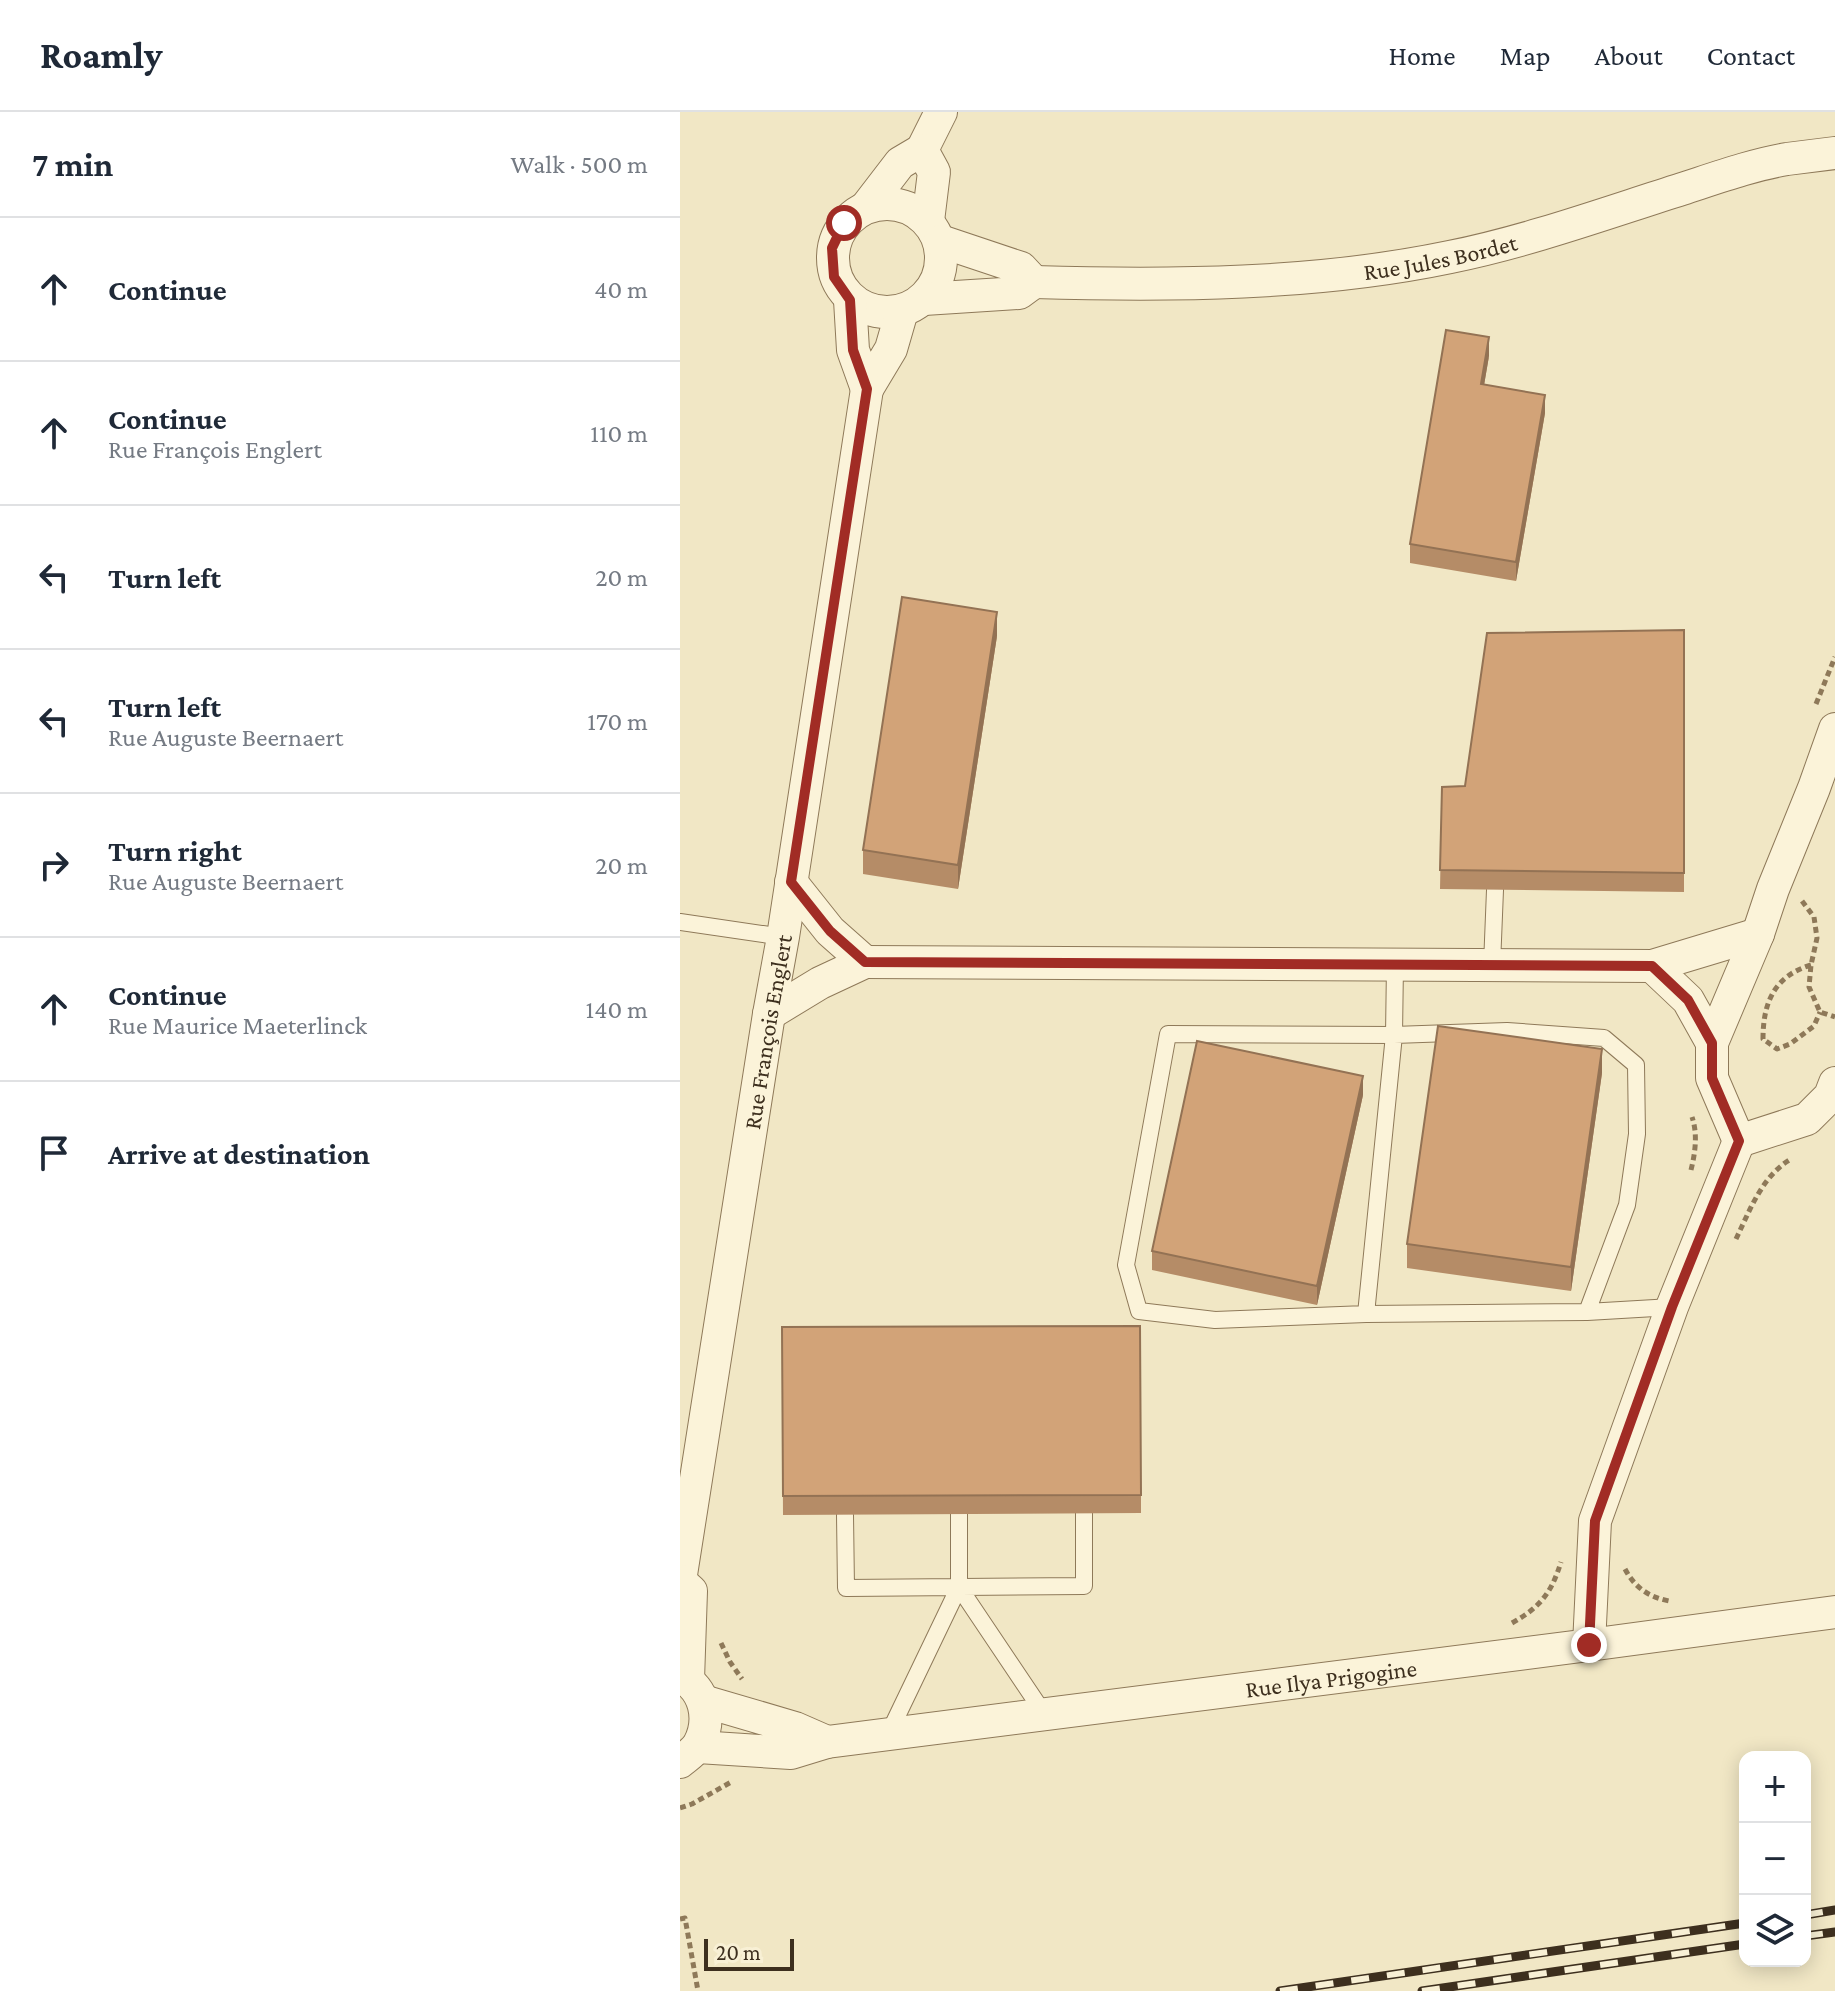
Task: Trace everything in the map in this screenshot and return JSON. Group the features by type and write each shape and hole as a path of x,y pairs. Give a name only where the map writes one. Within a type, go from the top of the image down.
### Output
{"street":[{"path":"867,206 900,204 934,231 1021,268 1034,282 1019,293 875,312 850,300 834,277 832,248 844,223 867,206 900,163 922,150 941,112"},
{"path":"867,389 913,305 940,273 934,231 934,172 922,150"},
{"name":"Rue Jules Bordet","path":"1034,282 1241,281 1350,273 1513,242 1741,171 1786,159 1835,153"},
{"path":"850,300 853,350 867,389"},
{"name":"Rue François Englert","path":"680,1581 867,389"},
{"path":"1589,1645 1595,1521 1672,1307 1739,1141 1712,1078 1712,1043 1758,934 1835,729"},
{"path":"791,882 830,931 865,962"},
{"path":"769,1014 820,983 865,962 1652,966 1758,934"},
{"path":"1652,966 1688,1000 1712,1043"},
{"path":"1739,1141 1807,1119 1830,1096 1835,1083"},
{"path":"680,1581 691,1591 690,1686 706,1725 689,1754"},
{"name":"Rue Ilya Prigogine","path":"689,1754 791,1753 827,1742 1835,1612"},
{"path":"690,1686 827,1742"}],"lane":[{"path":"1492,965 1495,890"},
{"path":"680,922 783,937"},
{"path":"1366,1314 1394,1035 1395,965"},
{"path":"1587,1312 1627,1205 1637,1134 1636,1065 1604,1038 1507,1031 1394,1035 1168,1034 1126,1265 1139,1311 1215,1320 1366,1314 1587,1312 1672,1307"},
{"path":"845,1515 846,1588 1084,1586 1084,1513"},
{"path":"888,1735 959,1587 959,1514"},
{"path":"959,1587 1045,1715"}],"path":[{"path":"1811,965 1795,970 1771,995 1763,1017 1763,1039 1777,1049 1790,1044 1814,1026 1820,1012"},
{"path":"1506,1626 1532,1612 1554,1585 1562,1558"},
{"path":"719,1638 730,1662 746,1685"},
{"path":"680,1808 743,1779"},
{"path":"680,1919 685,1918 698,1991"}],"building":[{"path":"1446,330 1489,337 1481,384 1545,395 1516,562 1410,544"},
{"path":"902,597 997,612 958,865 863,850"},
{"path":"1684,630 1684,873 1440,870 1442,787 1465,786 1487,633"},
{"path":"1438,1026 1602,1049 1571,1267 1407,1244"},
{"path":"1197,1041 1363,1076 1317,1286 1152,1251"},
{"path":"1140,1326 1141,1495 783,1496 782,1327"}],"railway":[{"path":"1811,1914 1835,1910"},
{"path":"1280,1991 1739,1924"},
{"path":"1811,1935 1835,1932"},
{"path":"1422,1991 1739,1945"}],"route":[{"path":"844,223 832,248 834,277 850,300 853,350 867,389 791,882 830,931 865,962 1652,966 1688,1000 1712,1043 1712,1078 1739,1141 1672,1307 1595,1521 1589,1645"}]}
